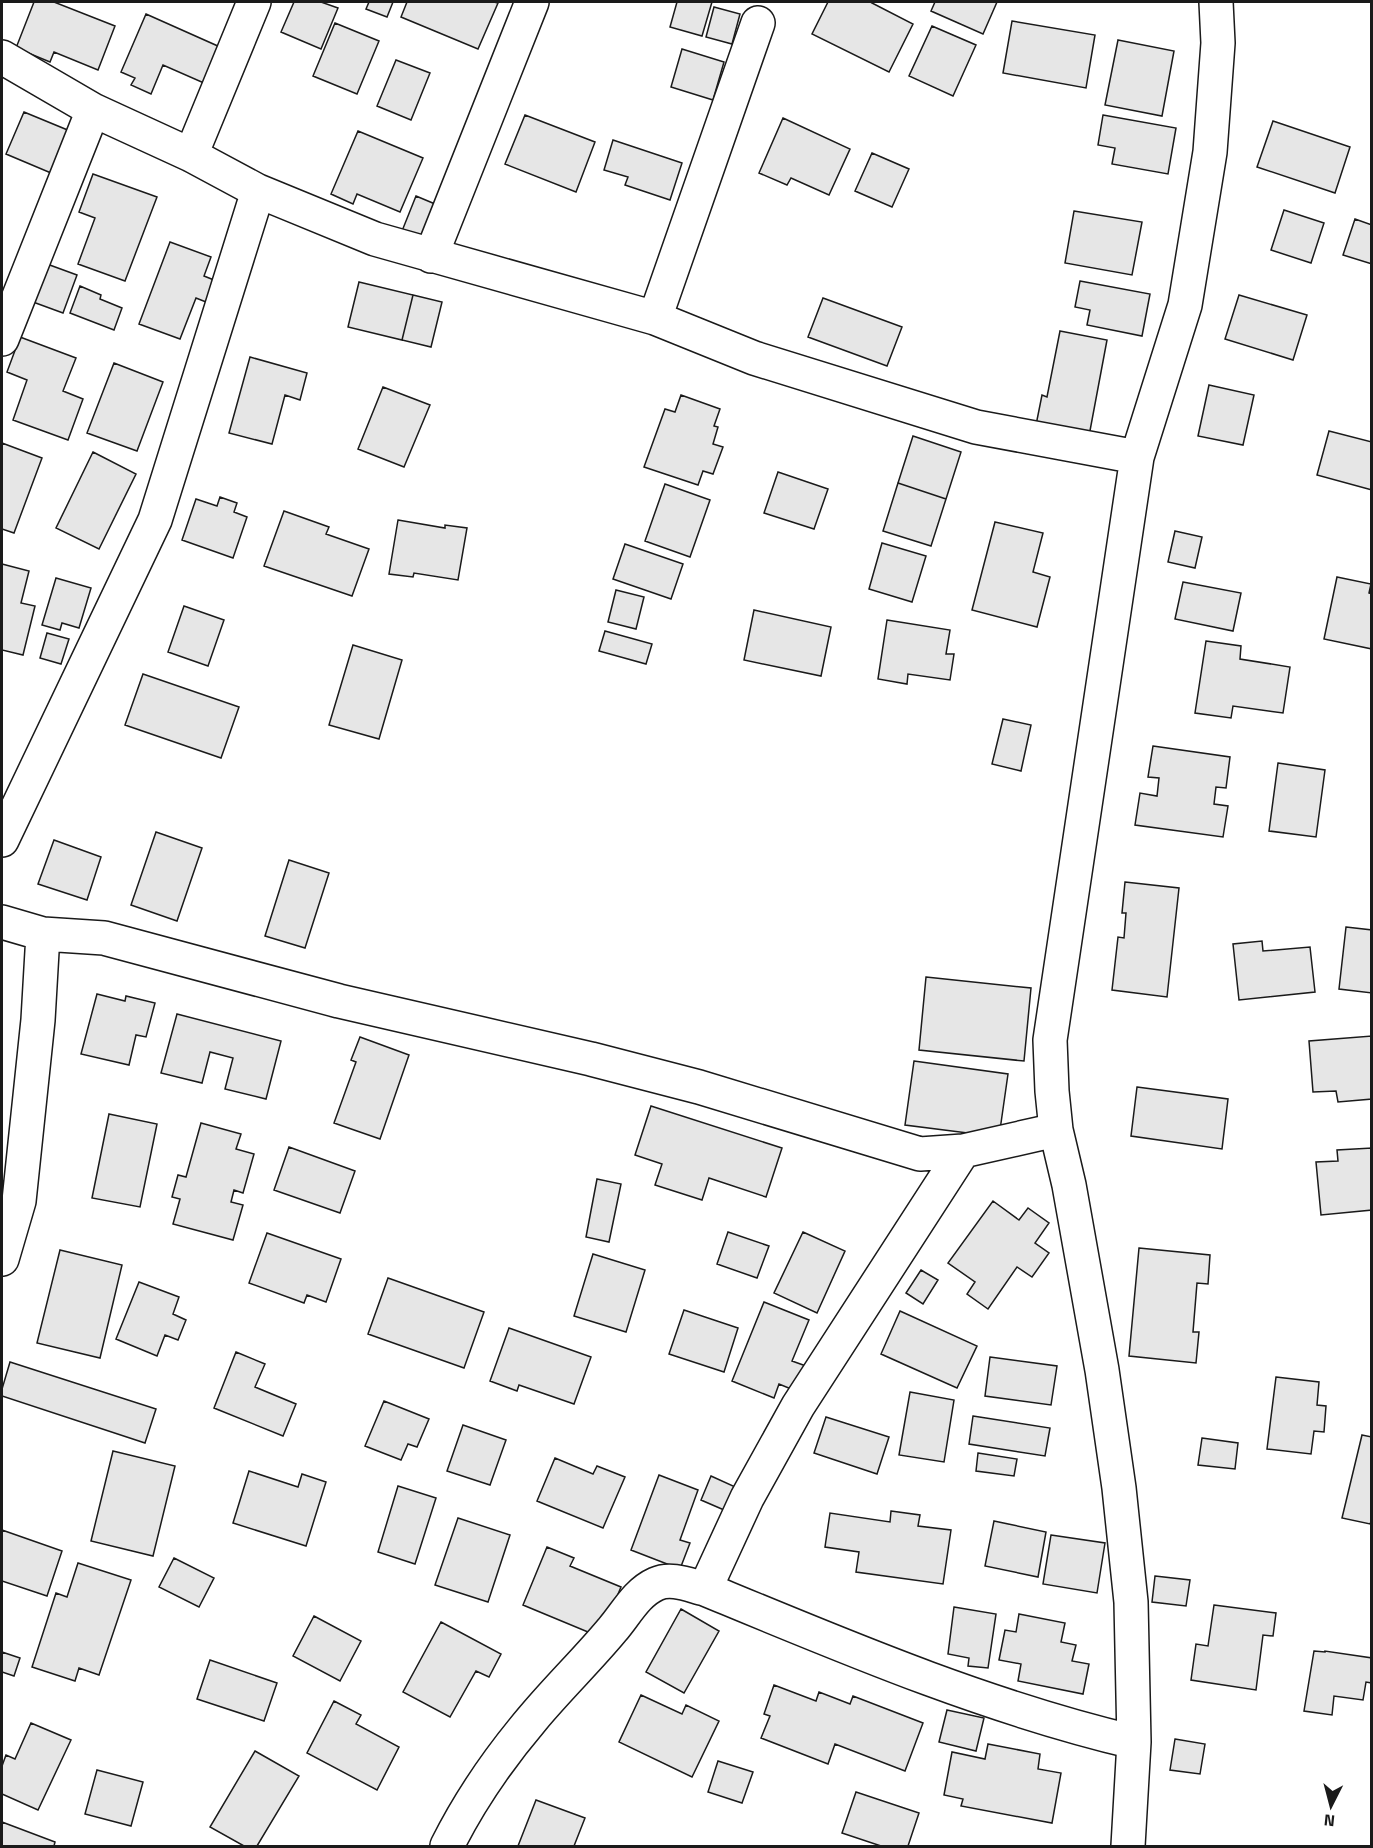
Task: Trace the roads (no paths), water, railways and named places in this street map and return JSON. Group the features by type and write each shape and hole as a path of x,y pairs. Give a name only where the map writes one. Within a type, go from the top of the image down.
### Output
{"street":[{"path":"190,156 254,2"},
{"path":"431,256 532,2"},
{"path":"1128,1846 1134,1742 1131,1602 1119,1488 1098,1347 1069,1185 1056,1130 1050,1040 1137,457 1185,305 1210,152 1218,43 1216,2"},
{"path":"655,318 758,22"},
{"path":"2,57 93,111 190,156 258,191 375,239 655,318 753,358 976,427 1137,457"},
{"path":"2,339 93,111"},
{"path":"2,840 155,520 258,191"},
{"path":"2,922 43,934 104,938 339,1001 591,1059 699,1087 920,1154 963,1151 1056,1130"},
{"path":"2,1259 19,1201 38,1020 43,934"},
{"path":"705,1589 747,1498 798,1406 963,1151"},
{"path":"447,1846 463,1813 492,1768 532,1718 613,1629 641,1593 658,1583 678,1581 705,1589 927,1680 1090,1731 1134,1742"}]}
